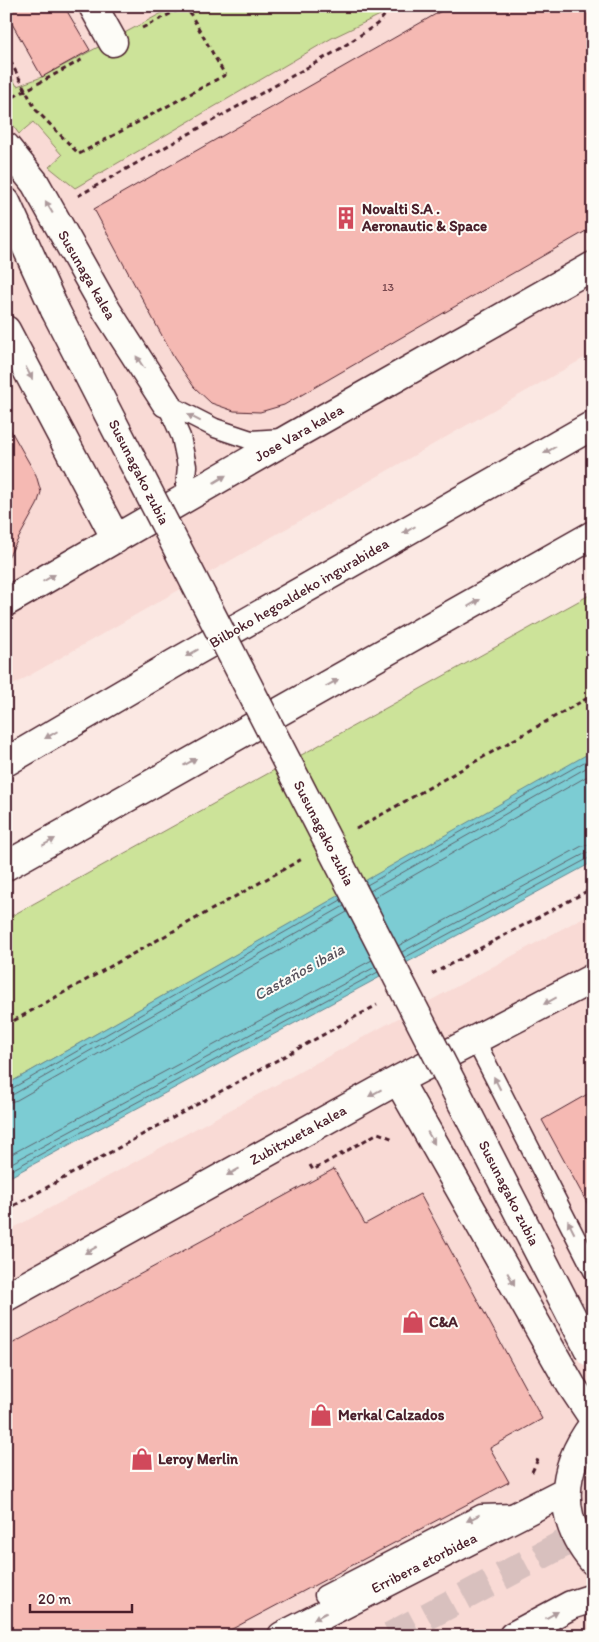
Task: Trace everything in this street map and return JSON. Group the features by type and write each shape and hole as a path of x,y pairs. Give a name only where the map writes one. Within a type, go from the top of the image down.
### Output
{"main road":[{"path":"93,6 113,42"},
{"name":"Susunaga kalea","path":"6,147 35,183 107,311 166,403"},
{"path":"6,202 55,310"},
{"path":"6,225 55,310"},
{"name":"Jose Vara kalea","path":"6,602 291,437 593,266"},
{"name":"Susunagako zubia","path":"55,310 591,1354"},
{"path":"6,330 116,539"},
{"name":"Bilboko hegoaldeko ingurabidea","path":"6,762 174,663 593,426"},
{"path":"6,866 593,535"},
{"name":"Zubitxueta kalea","path":"6,1297 398,1080 593,978"},
{"path":"398,1080 571,1385 593,1418"},
{"path":"593,1425 580,1443 570,1466 566,1491 570,1521 582,1549 593,1561"},
{"name":"Erribera etorbidea","path":"269,1631 566,1491"},
{"path":"513,1636 571,1605 593,1598"}],"lane":[{"path":"166,403 215,428 251,440 291,437"},
{"path":"166,403 181,437 186,466 184,500"},
{"path":"475,1040 593,1271"},
{"path":"324,1595 482,1514 521,1513"}],"path":[{"path":"6,53 36,110 79,154 225,75 186,6"},
{"path":"50,211 335,52 377,24 394,6"},
{"path":"6,101 25,90"},
{"path":"424,979 593,888"},
{"path":"6,1210 380,1003"},
{"path":"378,1133 402,1142"},
{"path":"532,1472 540,1455"},
{"path":"240,1636 269,1631"}],"shaded area":[{"path":"6,6 593,6 593,353 6,689"},
{"path":"593,912 593,1636 6,1636 6,1232"}],"green space":[{"path":"175,6 399,6 332,38 75,188 49,167 62,155 33,122 19,134 6,116 6,68 17,86 42,77"},
{"path":"593,593 593,754 6,1085 6,919"}],"water":[{"name":"Castaños ibaia","path":"593,751 593,862 6,1179 6,1085"}],"building":[{"path":"6,6 64,6 90,50 42,77 6,13"},
{"name":"Novalti S.A . Aeronautic & Space","path":"450,6 593,6 593,227 284,405 260,412 234,411 211,403 194,387 174,358 94,209"},
{"path":"6,422 36,475 41,492 37,505 6,561"},
{"path":"593,1091 593,1214 542,1120"},
{"path":"334,1169 365,1224 420,1194 542,1419 490,1448 509,1482 219,1636 6,1636 6,1347"}],"tunnel":[{"path":"390,1636 593,1528"}],"place":[{"name":"Novalti S.A . Aeronautic & Space","path":"346,218"},
{"name":"C&A","path":"413,1322"},
{"name":"Merkal Calzados","path":"321,1415"},
{"name":"Leroy Merlin","path":"142,1459"}]}
